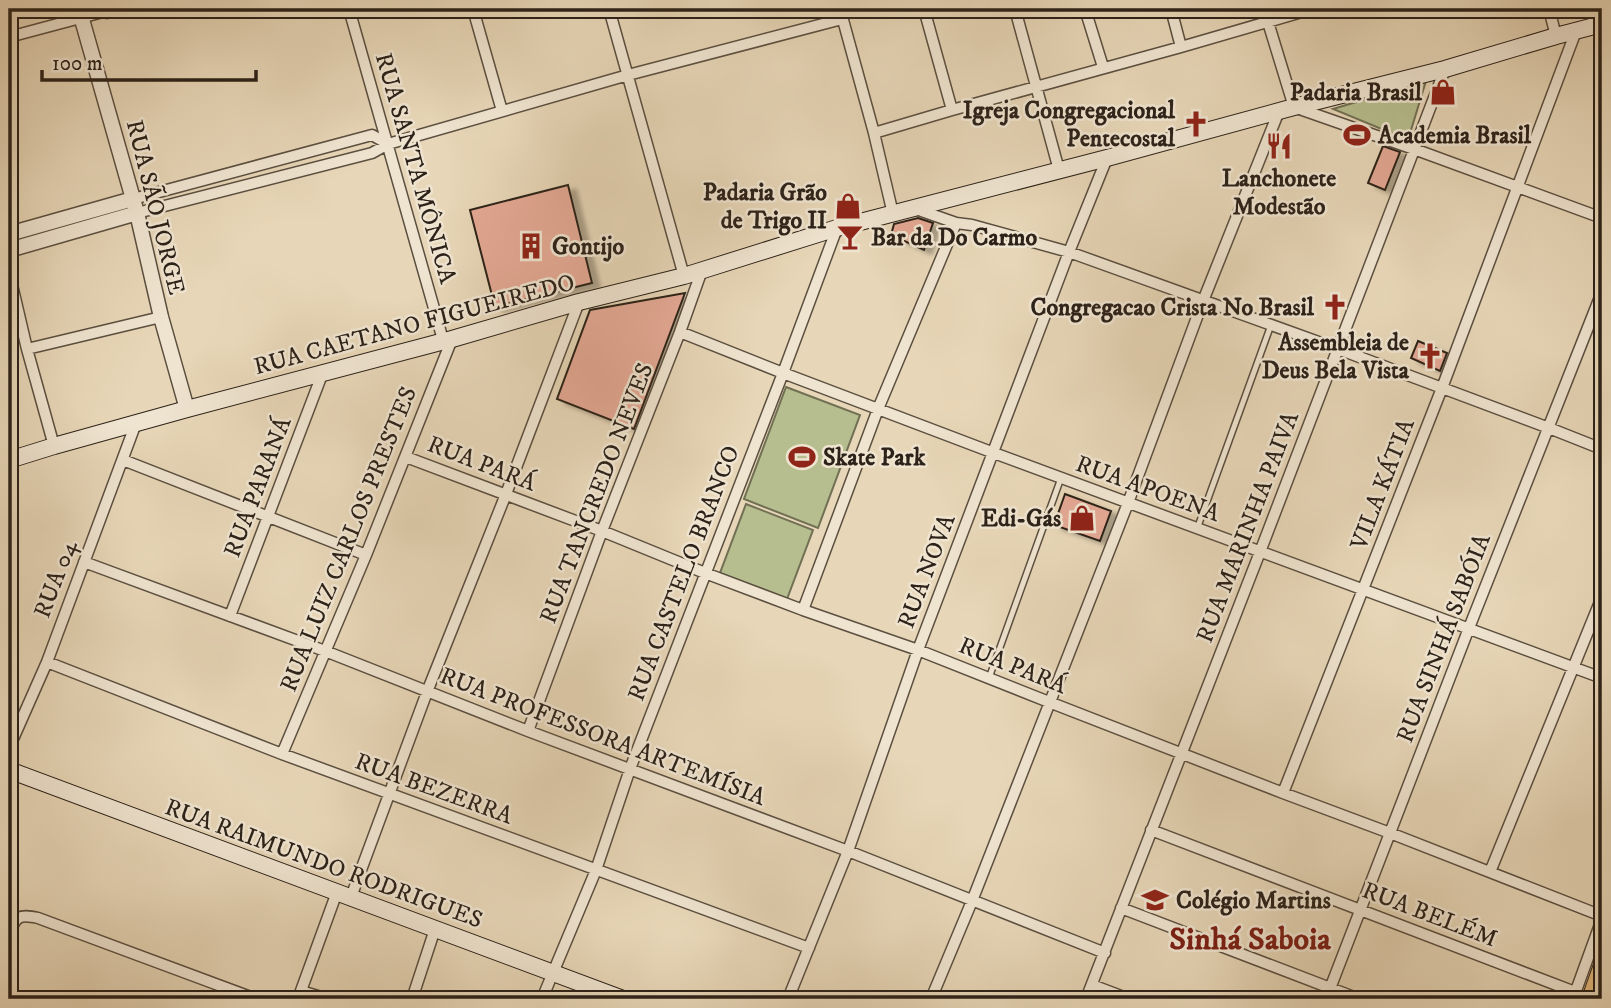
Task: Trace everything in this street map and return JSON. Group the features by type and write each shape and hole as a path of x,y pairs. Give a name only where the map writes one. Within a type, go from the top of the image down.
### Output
{"main road":[{"name":"RUA CAETANO FIGUEIREDO","path":"11,463 54,446 579,302 684,276 837,228 1445,69 1602,24"},
{"name":"RUA RAIMUNDO RODRIGUES","path":"9,770 623,999"},
{"path":"1579,997 1602,968"}],"street":[{"path":"9,37 80,13 109,9"},
{"name":"RUA SANTA MÔNICA","path":"349,9 448,339"},
{"path":"472,9 502,111"},
{"path":"610,9 684,276"},
{"path":"924,9 952,110"},
{"path":"1015,9 1059,170"},
{"path":"1085,9 1103,67"},
{"path":"1171,9 1181,47"},
{"path":"930,999 972,901 1128,503 1203,301 1286,109 1265,9"},
{"path":"874,133 1312,9"},
{"path":"1549,9 1556,36"},
{"name":"RUA SÃO JORGE","path":"80,13 135,206 160,317 187,409"},
{"path":"9,234 372,153 388,144 841,14 893,214"},
{"name":"VILA KÁTIA","path":"1283,793 1442,388 1576,31"},
{"name":"RUA MARINHA PAIVA","path":"1086,999 1445,69"},
{"path":"1286,109 1414,149 1602,218"},
{"path":"9,250 135,206 372,135 388,144"},
{"name":"RUA NOVA","path":"788,999 848,851 918,650 1107,159"},
{"path":"916,209 956,223 1069,252 1338,349 1602,449"},
{"path":"803,610 878,409 956,223"},
{"name":"RUA CASTELO BRANCO","path":"542,999 596,870 630,769 837,228"},
{"name":"RUA TANCREDO NEVES","path":"528,731 702,270"},
{"path":"9,272 54,446"},
{"name":"RUA SINHÁ SABÓIA","path":"1328,994 1602,292"},
{"path":"328,999 300,995 389,793 579,302"},
{"path":"27,349 160,317"},
{"name":"RUA APOENA","path":"680,332 994,453 1602,678"},
{"name":"RUA LUIZ CARLOS PRESTES","path":"282,754 406,457 448,339"},
{"name":"RUA PARANÁ","path":"230,616 323,372"},
{"name":"RUA 04","path":"9,748 47,662 136,423"},
{"name":"RUA PARÁ","path":"406,457 803,610 918,650 1283,793 1390,832 1602,918"},
{"path":"123,460 366,555"},
{"name":"RUA PROFESSORA ARTEMÍSIA","path":"84,562 848,851 1105,953"},
{"path":"1490,872 1602,597"},
{"name":"RUA BEZERRA","path":"47,662 282,754 809,948"},
{"name":"RUA BELÉM","path":"1152,830 1579,997"},
{"path":"1121,908 1328,994 1359,999"},
{"path":"9,934 13,923 19,917 26,915 38,918 256,999"},
{"path":"1579,997 1602,918"},
{"path":"412,999 435,929"},
{"path":"1092,985 1129,999"}],"lane":[{"path":"1198,529 1271,325"},
{"path":"989,678 1061,478"}],"green space":[{"path":"1426,81 1408,140 1333,109"},
{"name":"Skate Park","path":"786,387 860,415 818,528 744,499"},
{"path":"746,504 813,530 787,599 720,573"}],"building":[{"path":"1383,146 1400,152 1385,190 1368,183"},
{"name":"Gontijo","path":"568,185 592,283 495,307 470,210"},
{"path":"918,218 933,223 924,250 891,235 894,224"},
{"path":"685,293 634,429 557,399 590,310"},
{"name":"Assembleia de Deus Bela Vista","path":"1418,341 1447,353 1440,371 1411,358"},
{"name":"Edi-Gás","path":"1065,494 1111,511 1100,541 1054,525"}],"place":[{"name":"Padaria Brasil","path":"1443,92"},
{"name":"Igreja Congregacional Pentecostal","path":"1196,124"},
{"name":"Academia Brasil","path":"1357,135"},
{"name":"Lanchonete Modestão","path":"1279,146"},
{"name":"Padaria Grão de Trigo II","path":"848,206"},
{"name":"Bar da Do Carmo","path":"850,237"},
{"name":"Gontijo","path":"531,246"},
{"name":"Congregacao Crista No Brasil","path":"1335,307"},
{"name":"Assembleia de Deus Bela Vista","path":"1430,356"},
{"name":"Skate Park","path":"802,457"},
{"name":"Edi-Gás","path":"1082,518"},
{"name":"Colégio Martins","path":"1155,900"}],"district":[{"name":"Sinhá Saboia","path":"1250,938"}]}
